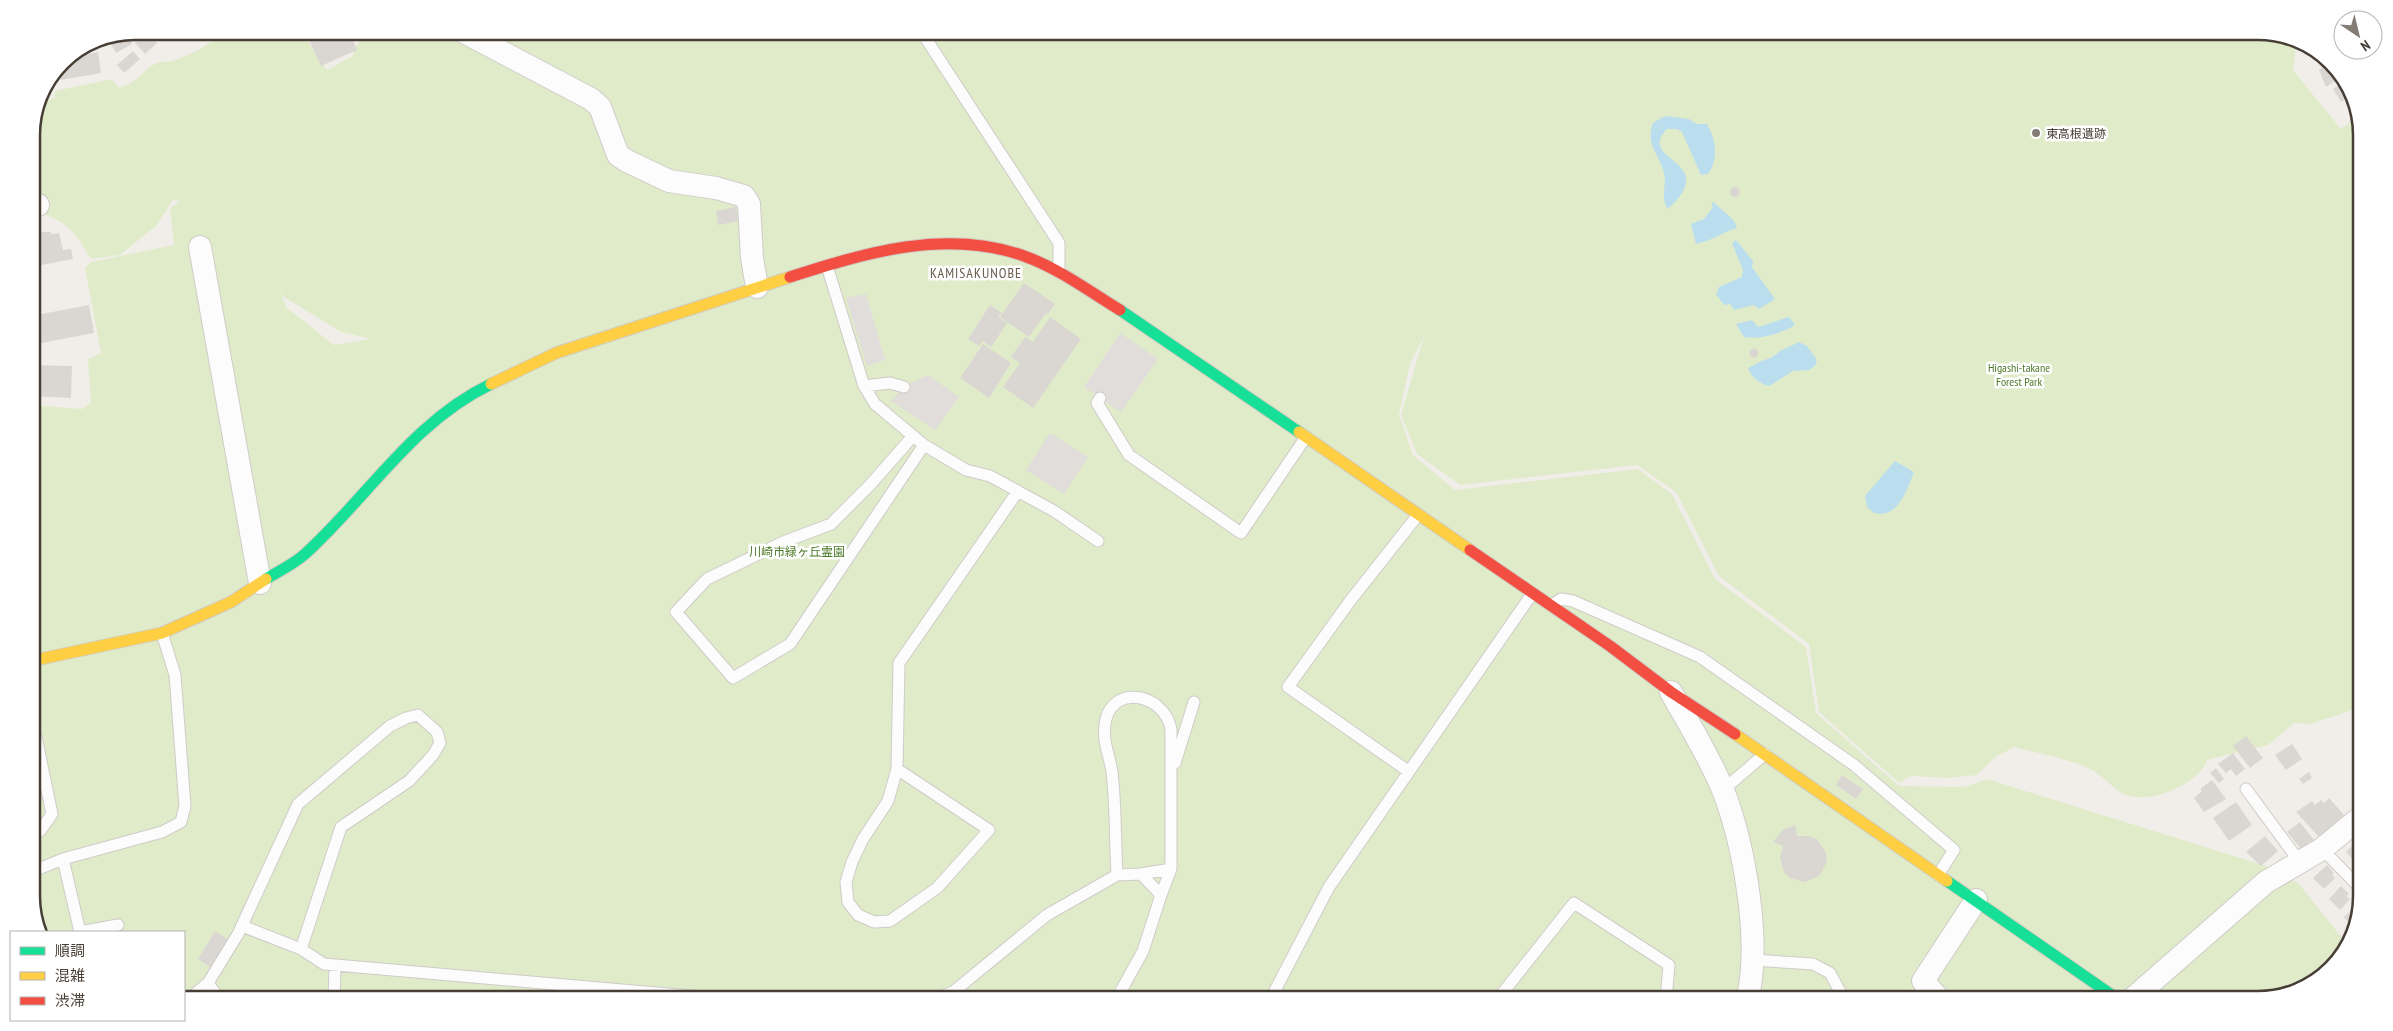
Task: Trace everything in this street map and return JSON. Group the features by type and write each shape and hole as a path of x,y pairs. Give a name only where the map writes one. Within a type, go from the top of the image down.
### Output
{"street":[{"path":"479,40 591,99 600,107 618,155 627,161 669,181 716,188 744,196 749,204 752,258 757,287"},
{"path":"40,658 162,632 231,602 304,555 429,424 465,397 556,353 848,258 910,244 976,244 1024,256 1059,273 1142,324 1610,646 1671,692 1765,754 2105,991"},
{"path":"200,247 260,583"},
{"path":"1671,692 1723,790 1746,880 1754,934 1748,991"},
{"path":"2141,991 2266,882 2322,849 2353,823"},
{"path":"1932,991 1924,981 1976,900"}],"lane":[{"path":"927,40 1059,243 1059,273"},
{"path":"827,266 864,386 875,404 924,445 966,470 990,476 1054,511 1098,541"},
{"path":"864,386 890,383 904,387"},
{"path":"1100,398 1097,403 1129,455 1241,533 1306,437"},
{"path":"913,436 870,485 831,524 781,544 707,579 676,612 733,678 790,644 924,445"},
{"path":"897,769 989,830 937,888 890,922 874,922 858,915 848,902 846,882 863,839 888,801 897,769 899,664 1018,492"},
{"path":"1408,771 1288,687 1350,600 1418,514"},
{"path":"1275,991 1329,887 1532,594"},
{"path":"1551,606 1561,599 1573,601 1700,657 1854,765 1903,809 1954,850 1938,875"},
{"path":"40,869 63,859 162,832 181,822 185,806 177,693 175,675 162,632"},
{"path":"1117,875 1112,770 1104,741 1106,718 1115,704 1123,699 1144,698 1161,708 1167,715 1171,729 1171,869 1143,951 1121,991"},
{"path":"1171,775 1194,702"},
{"path":"199,991 208,983 242,926 298,804 390,726 406,718 418,715 438,732 440,743 434,755 409,781 341,827 301,948"},
{"path":"40,753 52,814 40,831"},
{"path":"1723,790 1765,754"},
{"path":"2246,789 2299,861"},
{"path":"2322,849 2353,881"},
{"path":"63,859 80,931"},
{"path":"954,991 1047,915 1117,875 1140,874 1171,869"},
{"path":"1140,874 1161,895"},
{"path":"1504,991 1574,903 1668,965 1667,991"},
{"path":"85,931 118,925"},
{"path":"242,926 301,948 324,964 604,991"},
{"path":"1752,960 1813,964 1830,973 1840,991"},
{"path":"334,991 335,965"},
{"path":"208,983 214,991"}],"green space":[{"name":"川崎市緑ヶ丘霊園","path":"212,40 307,40 327,70 353,56 354,49 360,40 2264,40 2294,47 2296,48 2293,70 2341,129 2352,121 2353,129 2353,710 2310,724 2294,723 2268,745 2207,760 2194,778 2170,791 2157,795 2132,797 2118,791 2096,772 2084,766 2014,747 1994,758 1977,775 1949,778 1911,776 1899,783 1819,712 1809,644 1719,576 1676,492 1637,465 1460,485 1417,454 1401,415 1424,336 1410,364 1399,415 1413,455 1455,490 1638,469 1672,494 1715,579 1806,647 1816,713 1899,786 1964,787 1987,779 2263,865 2298,883 2343,938 2329,959 2311,975 2283,988 2258,991 185,991 185,931 47,931 42,914 40,902 40,406 82,409 91,402 88,359 101,353 85,268 91,262 174,245 170,208 180,201 173,200 156,226 120,255 91,259 71,230 50,216 40,212 40,129 47,100 55,98 55,91 112,79 118,87 124,86 130,84 147,69 159,62 172,61 205,46","holes":["280,290 284,297 341,332 371,339 334,345 286,307"]}],"shaded area":[{"path":"866,294 885,360 867,366 846,298"},
{"path":"1120,333 1158,359 1121,412 1084,387"},
{"path":"928,375 959,397 935,430 891,401 904,387"},
{"path":"1050,433 1088,457 1064,494 1026,470"}],"water":[{"path":"1665,116 1689,119 1696,124 1707,124 1715,149 1714,162 1708,174 1701,175 1682,132 1677,129 1667,129 1660,140 1661,148 1683,170 1686,180 1682,193 1668,209 1664,198 1664,171 1651,139 1653,123"},
{"path":"1714,202 1731,217 1737,228 1696,244 1691,224 1704,219 1713,207 1711,203"},
{"path":"1736,240 1753,261 1752,267 1775,299 1759,309 1754,305 1734,310 1730,304 1724,305 1716,294 1719,287 1742,277 1743,270 1732,243"},
{"path":"1789,317 1795,325 1763,337 1744,337 1736,324 1752,320 1758,327"},
{"path":"1799,342 1807,346 1817,360 1815,366 1809,370 1793,371 1769,386 1759,382 1751,374 1748,368 1771,358 1780,351"},
{"path":"1895,461 1914,472 1908,487 1900,502 1889,512 1882,514 1874,513 1867,507 1865,496"}],"building":[{"path":"130,40 132,44 116,53 111,44"},
{"path":"133,40 154,40 157,43 145,54"},
{"path":"309,40 353,40 357,50 321,66"},
{"path":"133,51 140,59 124,73 117,65"},
{"path":"98,52 101,73 61,80 60,76 64,72 87,54"},
{"path":"2324,66 2336,80 2326,87 2319,70"},
{"path":"2339,85 2346,99 2341,102 2333,89"},
{"path":"1733,187 1737,187 1740,192 1739,196 1733,197 1730,194 1730,190"},
{"path":"736,207 738,221 718,225 716,211"},
{"path":"40,232 59,233 63,250 71,249 73,259 40,265"},
{"path":"1024,283 1055,304 1029,337 1000,317"},
{"path":"89,305 94,333 40,343 40,314"},
{"path":"990,305 1002,313 998,317 1007,323 991,347 983,341 979,346 968,339"},
{"path":"1050,317 1081,339 1033,408 1003,387 1020,363 1011,357 1025,337 1033,342"},
{"path":"983,344 1011,363 989,398 960,378"},
{"path":"1754,348 1759,353 1754,358 1749,353"},
{"path":"40,365 72,366 71,398 40,396"},
{"path":"2246,736 2263,758 2250,768 2233,746"},
{"path":"2292,744 2302,759 2286,770 2275,755"},
{"path":"2233,753 2245,769 2236,776 2231,769 2226,773 2218,764"},
{"path":"2216,768 2224,779 2219,783 2210,773"},
{"path":"2309,772 2312,778 2303,784 2299,779"},
{"path":"1842,775 1863,789 1856,799 1836,785"},
{"path":"2212,780 2226,799 2204,812 2194,798 2201,792 2201,788"},
{"path":"2329,798 2344,815 2319,837 2296,812 2312,801 2315,805 2321,800 2324,803"},
{"path":"2236,802 2252,825 2229,841 2213,818"},
{"path":"2300,822 2314,840 2311,842 2313,844 2301,849 2287,832"},
{"path":"1795,825 1797,836 1809,836 1817,839 1826,853 1827,861 1820,875 1805,882 1790,878 1784,872 1780,857 1783,846 1773,842 1783,830"},
{"path":"2265,836 2278,851 2261,866 2246,852"},
{"path":"2353,845 2353,860 2346,852"},
{"path":"2327,865 2334,873 2332,875 2335,878 2324,889 2313,878"},
{"path":"2341,886 2349,894 2346,896 2350,899 2340,910 2329,899"},
{"path":"2352,910 2349,923 2344,917"},
{"path":"215,931 230,941 213,969 198,959"}],"traffic: fast":[{"path":"1120,310 1299,432"},
{"path":"266,579 305,554 328,532 414,439 437,419 463,400 491,384"},
{"path":"1947,881 2106,991"}],"traffic: slow":[{"path":"491,384 556,353 790,277"},
{"path":"1299,432 1470,550"},
{"path":"40,659 162,633 231,602 266,579"},
{"path":"1735,734 1947,881"}],"traffic: jam":[{"path":"790,277 876,252 935,244 965,244 995,248 1037,261 1073,280 1120,310"},
{"path":"1470,550 1610,646 1671,692 1735,734"}],"place":[{"name":"東高根遺跡","path":"2036,133"}],"district":[{"name":"KAMISAKUNOBE","path":"976,273"}],"park label":[{"name":"Higashi-takane Forest Park","path":"2019,374"}]}
